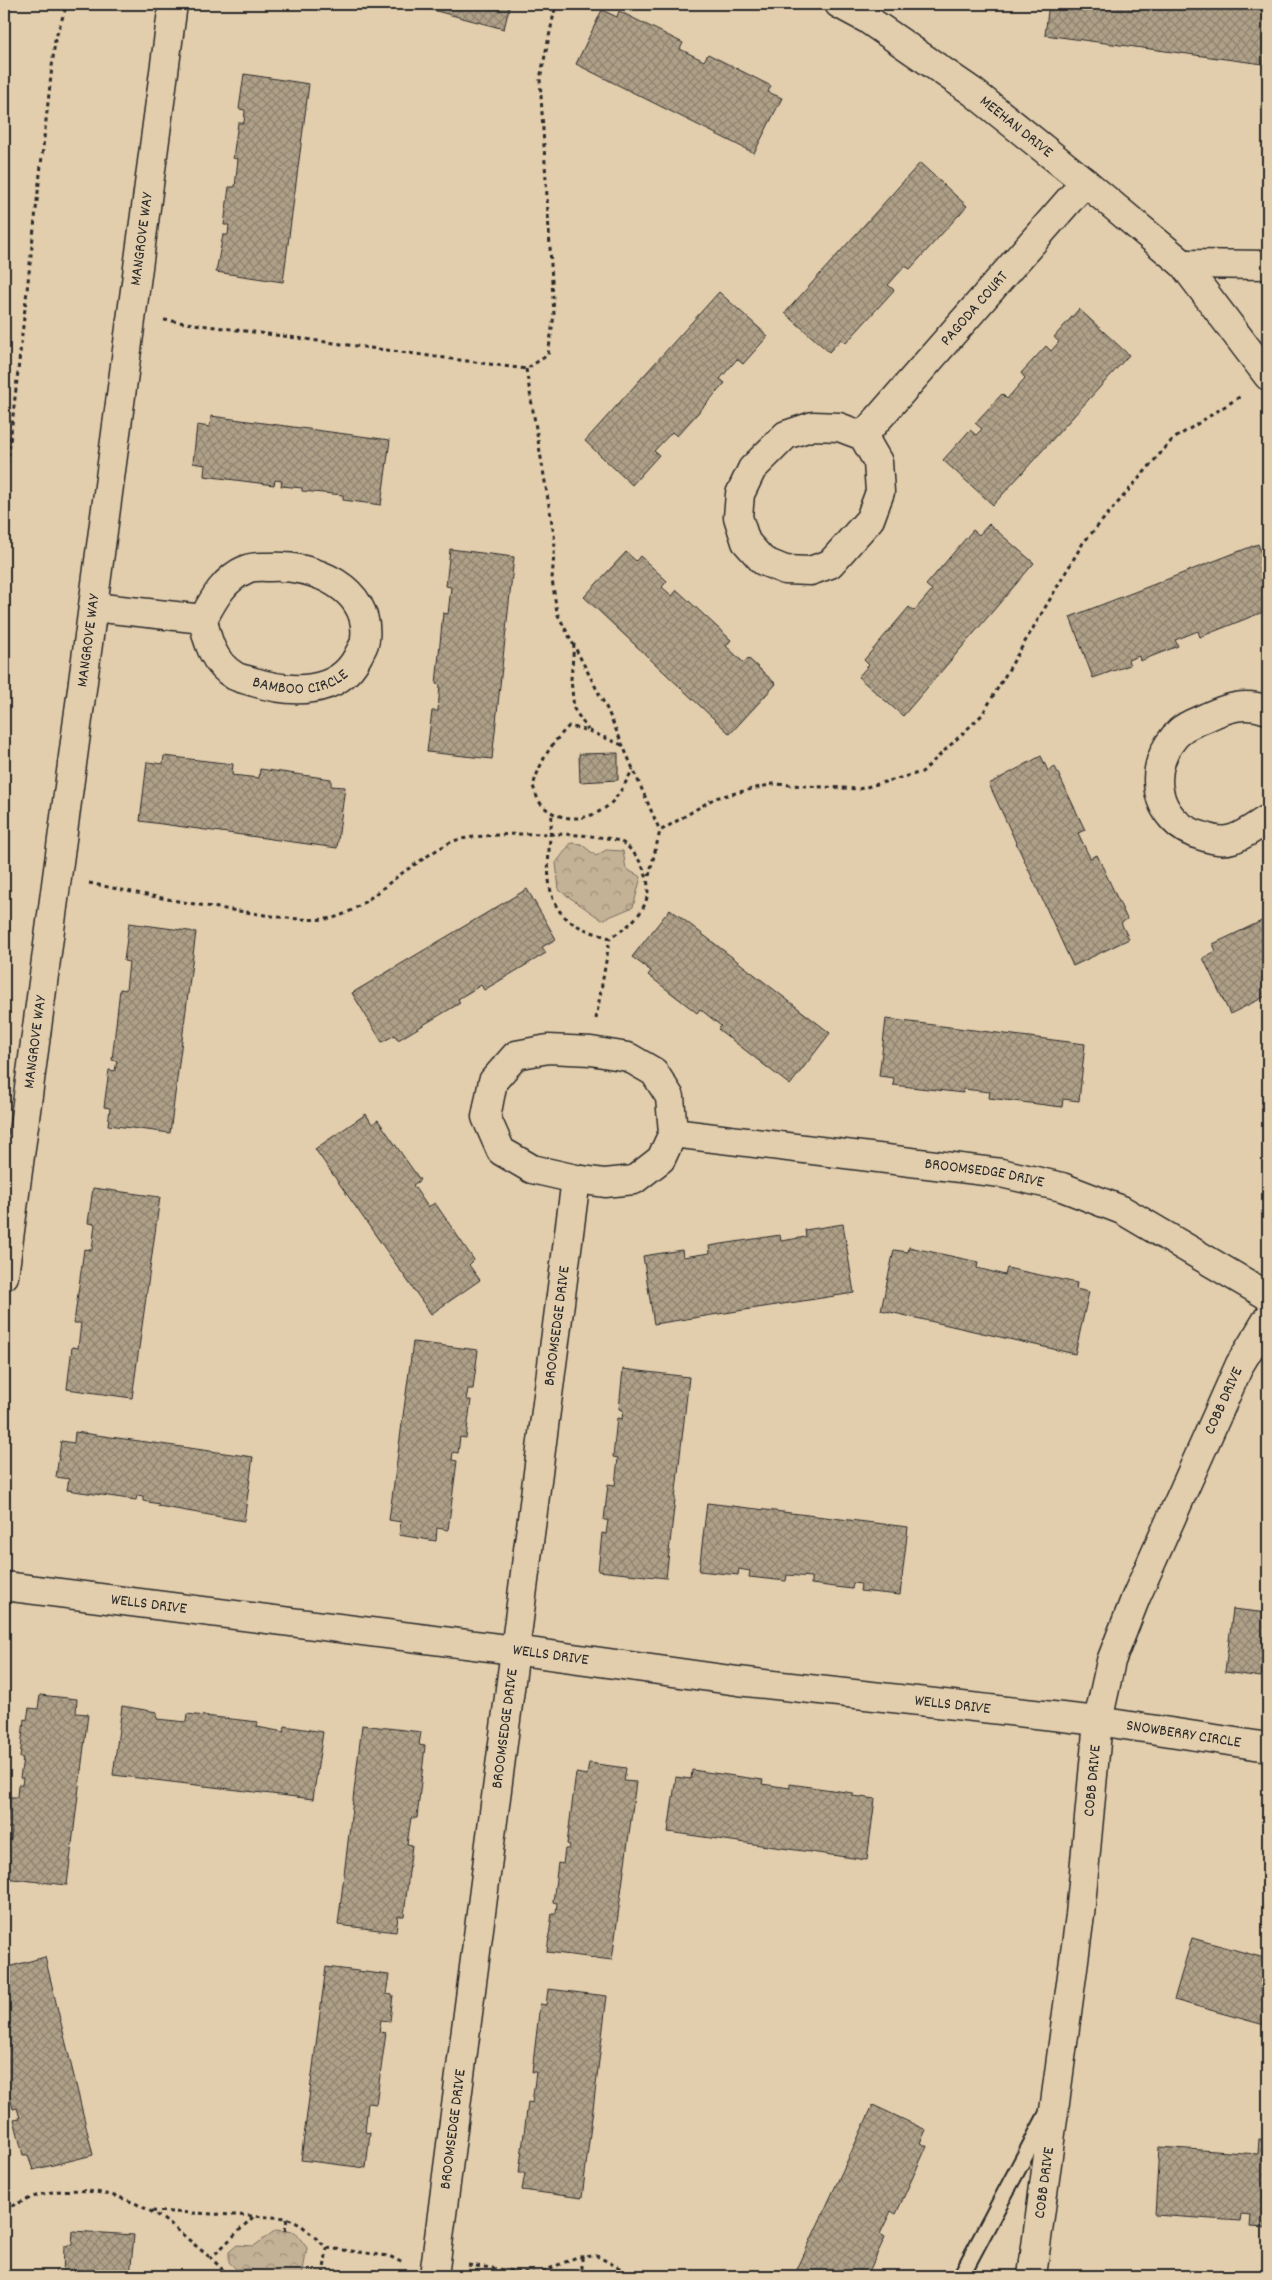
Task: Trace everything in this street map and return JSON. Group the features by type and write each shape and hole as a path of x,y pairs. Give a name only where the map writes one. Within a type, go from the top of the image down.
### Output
{"street":[{"name":"MANGROVE WAY","path":"4,1276 173,4"},
{"name":"MEEHAN DRIVE","path":"839,4 867,20 973,92 1183,264 1268,376"},
{"name":"PAGODA COURT","path":"863,436 1085,182"},
{"path":"1183,264 1268,265"},
{"path":"813,426 839,427 863,436 878,462 880,492 870,519 830,564 810,571 785,570 764,562 746,542 738,517 740,494 752,470 786,435 813,426"},
{"name":"BAMBOO CIRCLE","path":"288,565 332,578 351,594 363,614 366,640 354,664 335,682 310,690 276,689 235,676 219,661 207,642 203,619 214,597 229,579 248,568 288,565"},
{"path":"93,607 203,619"},
{"path":"1268,710 1253,705 1225,708 1181,730 1166,747 1157,771 1159,795 1169,816 1188,832 1211,839 1231,840 1268,819"},
{"path":"548,1049 591,1050 628,1057 654,1072 670,1097 673,1133 661,1160 634,1180 605,1183 532,1170 501,1151 486,1117 492,1081 516,1055 548,1049"},
{"name":"BROOMSEDGE DRIVE","path":"673,1133 1001,1173 1062,1187 1122,1210 1268,1296"},
{"name":"BROOMSEDGE DRIVE","path":"447,2273 514,1650 576,1179"},
{"name":"COBB DRIVE","path":"1032,2276 1080,1916 1098,1721 1111,1661 1136,1597 1240,1364 1268,1318"},
{"name":"WELLS DRIVE","path":"4,1586 514,1650 738,1681 1098,1721"},
{"name":"SNOWBERRY CIRCLE","path":"1098,1721 1268,1747"}],"lane":[{"path":"961,2276 1056,2097"}],"path":[{"path":"4,496 55,40 67,4"},
{"path":"132,316 526,369 548,355 554,315 540,79 556,4"},
{"path":"526,369 555,541 552,579 557,613 607,709 660,831 648,877 646,905 630,926 610,938 587,931 564,917 554,901 548,872 552,813"},
{"path":"660,831 715,798 774,784 859,789 922,772 982,715 1082,543 1172,440 1244,393"},
{"path":"574,643 571,679 574,709 589,731"},
{"path":"622,746 589,731 570,726 558,738 541,761 533,786 541,803 552,813 570,818 587,817 599,812 616,797 633,768"},
{"path":"57,877 196,905 283,918 326,919 346,913 408,869 456,840 504,835 587,836 621,842 636,857 648,877"},
{"path":"591,1050 610,938"},
{"path":"4,2209 37,2195 63,2191 99,2192 127,2199 152,2211 211,2258 229,2276"},
{"path":"152,2211 287,2218 302,2226 327,2248 389,2256 405,2264"},
{"path":"211,2258 233,2234 254,2216"},
{"path":"285,2231 287,2218"},
{"path":"324,2276 327,2248"},
{"path":"447,2273 468,2265 536,2275 582,2256 596,2256 634,2276"},
{"path":"582,2256 582,2276"}],"green space":[{"path":"571,843 581,844 596,856 606,850 623,851 626,869 641,877 633,907 602,920 559,890 556,863"},
{"path":"276,2230 295,2232 307,2248 302,2276 256,2276 252,2269 236,2269 229,2262 229,2252 237,2245 254,2246"}],"building":[{"path":"410,4 510,4 504,29"},
{"path":"1049,4 1268,4 1268,29 1263,64 1045,35"},
{"path":"602,10 617,17 619,11 683,43 680,49 704,61 708,54 771,86 768,92 782,98 754,153 576,64"},
{"path":"244,74 309,84 283,282 216,272 223,235 228,235 229,225 224,225 229,187 235,187 238,159 233,158 238,123 244,123 245,110 239,109"},
{"path":"920,163 967,206 910,269 905,266 888,285 894,290 846,343 841,339 829,352 785,313"},
{"path":"719,292 768,336 743,364 737,359 720,379 725,383 677,436 672,432 654,451 659,455 632,485 585,441"},
{"path":"1079,309 1129,355 993,505 943,460 970,430 976,435 982,429 975,423 1002,394 1007,399 1025,378 1021,373 1046,346 1051,351 1059,342 1054,337"},
{"path":"211,416 390,440 381,505 343,500 343,495 302,491 302,488 281,486 282,481 275,480 274,485 204,476 205,465 193,463 197,425 210,427"},
{"path":"989,524 1034,563 903,716 858,677 869,665 864,660 909,607 914,611 932,590 926,585 973,530 979,535"},
{"path":"1258,544 1268,571 1268,610 1200,637 1198,631 1175,640 1178,646 1140,661 1139,656 1128,660 1130,665 1093,678 1070,617"},
{"path":"450,549 514,557 492,759 427,752 432,711 438,711 440,685 436,684 443,613 448,614 451,587 446,586"},
{"path":"626,552 636,561 640,556 667,581 662,587 672,596 677,590 731,640 726,646 744,663 748,658 776,684 730,734 584,597"},
{"path":"618,753 618,780 580,782 579,754"},
{"path":"164,756 233,764 232,775 259,778 260,769 331,779 331,786 345,787 337,848 140,821 147,762 163,764"},
{"path":"1041,756 1048,771 1055,767 1085,830 1078,833 1090,858 1097,855 1127,919 1121,923 1129,939 1073,966 989,784"},
{"path":"527,889 556,939 542,947 546,953 484,990 481,985 458,999 460,1003 398,1040 395,1035 382,1042 352,993"},
{"path":"670,909 830,1033 790,1085 718,1029 721,1026 700,1009 697,1013 648,975 651,971 632,957"},
{"path":"1268,918 1268,995 1230,1014 1203,958 1216,951 1213,944"},
{"path":"129,923 196,932 170,1133 108,1125 110,1108 104,1107 109,1070 115,1071 117,1061 112,1060 120,989 126,990 129,962 124,961"},
{"path":"886,1019 1085,1044 1079,1101 1063,1099 1062,1107 989,1098 990,1092 963,1089 963,1093 893,1085 894,1078 879,1076"},
{"path":"366,1114 372,1124 378,1120 420,1180 413,1185 428,1207 435,1203 474,1260 469,1265 480,1280 431,1314 315,1149"},
{"path":"93,1188 160,1197 132,1398 67,1389 72,1347 78,1348 81,1323 74,1323 84,1249 92,1250 95,1224 88,1223"},
{"path":"843,1224 854,1293 654,1324 643,1256 682,1250 683,1257 710,1253 709,1246 780,1235 781,1241 806,1237 805,1230"},
{"path":"909,1247 978,1262 977,1268 1005,1275 1007,1268 1077,1283 1076,1289 1089,1292 1075,1354 881,1310 894,1250 908,1252"},
{"path":"413,1342 478,1350 473,1389 468,1389 466,1400 471,1400 466,1438 460,1437 458,1453 453,1452 452,1460 457,1461 448,1530 437,1528 436,1541 399,1535 401,1522 389,1520"},
{"path":"623,1369 689,1377 666,1578 598,1571 602,1533 606,1534 608,1520 604,1520 608,1484 615,1485 618,1458 613,1457 617,1418 622,1419 623,1410 619,1409"},
{"path":"75,1432 253,1457 244,1521 158,1506 159,1504 143,1501 143,1496 137,1495 136,1500 67,1490 69,1479 56,1477 61,1441 74,1443"},
{"path":"707,1503 908,1527 900,1595 860,1591 861,1584 853,1583 852,1589 811,1584 811,1577 787,1575 786,1581 749,1577 750,1571 739,1569 738,1575 699,1571"},
{"path":"1233,1609 1268,1613 1268,1671 1262,1670 1261,1677 1225,1672"},
{"path":"40,1695 77,1699 76,1713 88,1714 67,1885 4,1878 5,1839 11,1840 12,1828 6,1828 10,1797 17,1797 18,1785 22,1785 23,1778 20,1778 23,1758 20,1758 24,1719 27,1720 29,1708 38,1709"},
{"path":"122,1706 157,1712 157,1719 186,1722 187,1714 258,1722 257,1727 284,1732 285,1726 323,1732 313,1799 113,1775"},
{"path":"362,1725 421,1732 419,1745 425,1746 417,1818 411,1818 407,1844 412,1845 404,1916 398,1916 396,1932 338,1925"},
{"path":"589,1763 626,1768 624,1781 636,1782 612,1960 547,1952 552,1913 556,1913 557,1903 553,1902 558,1863 563,1864 565,1849 569,1849 570,1845 567,1844 576,1773 587,1775"},
{"path":"692,1770 763,1780 762,1784 790,1788 790,1784 853,1793 853,1796 875,1799 867,1860 668,1832 676,1777 691,1779"},
{"path":"1192,1938 1268,1959 1268,2026 1174,2000"},
{"path":"45,1957 93,2155 33,2170 28,2155 23,2155 14,2119 20,2118 17,2108 13,2109 4,2073 4,1968"},
{"path":"326,1967 389,1975 386,1994 393,1995 390,2021 381,2020 379,2032 386,2033 376,2104 368,2103 365,2132 370,2133 366,2168 301,2160"},
{"path":"548,1989 607,1996 582,2198 522,2190 525,2173 519,2173 528,2102 532,2103 536,2072 532,2072 540,2004 546,2005"},
{"path":"873,2105 926,2130 920,2143 927,2146 896,2214 891,2211 880,2234 885,2237 867,2276 794,2276"},
{"path":"1259,2139 1268,2140 1268,2228 1250,2227 1251,2215 1241,2214 1240,2221 1155,2215 1159,2147 1258,2154"},
{"path":"73,2231 134,2235 130,2276 63,2276 64,2246 72,2245"}]}
